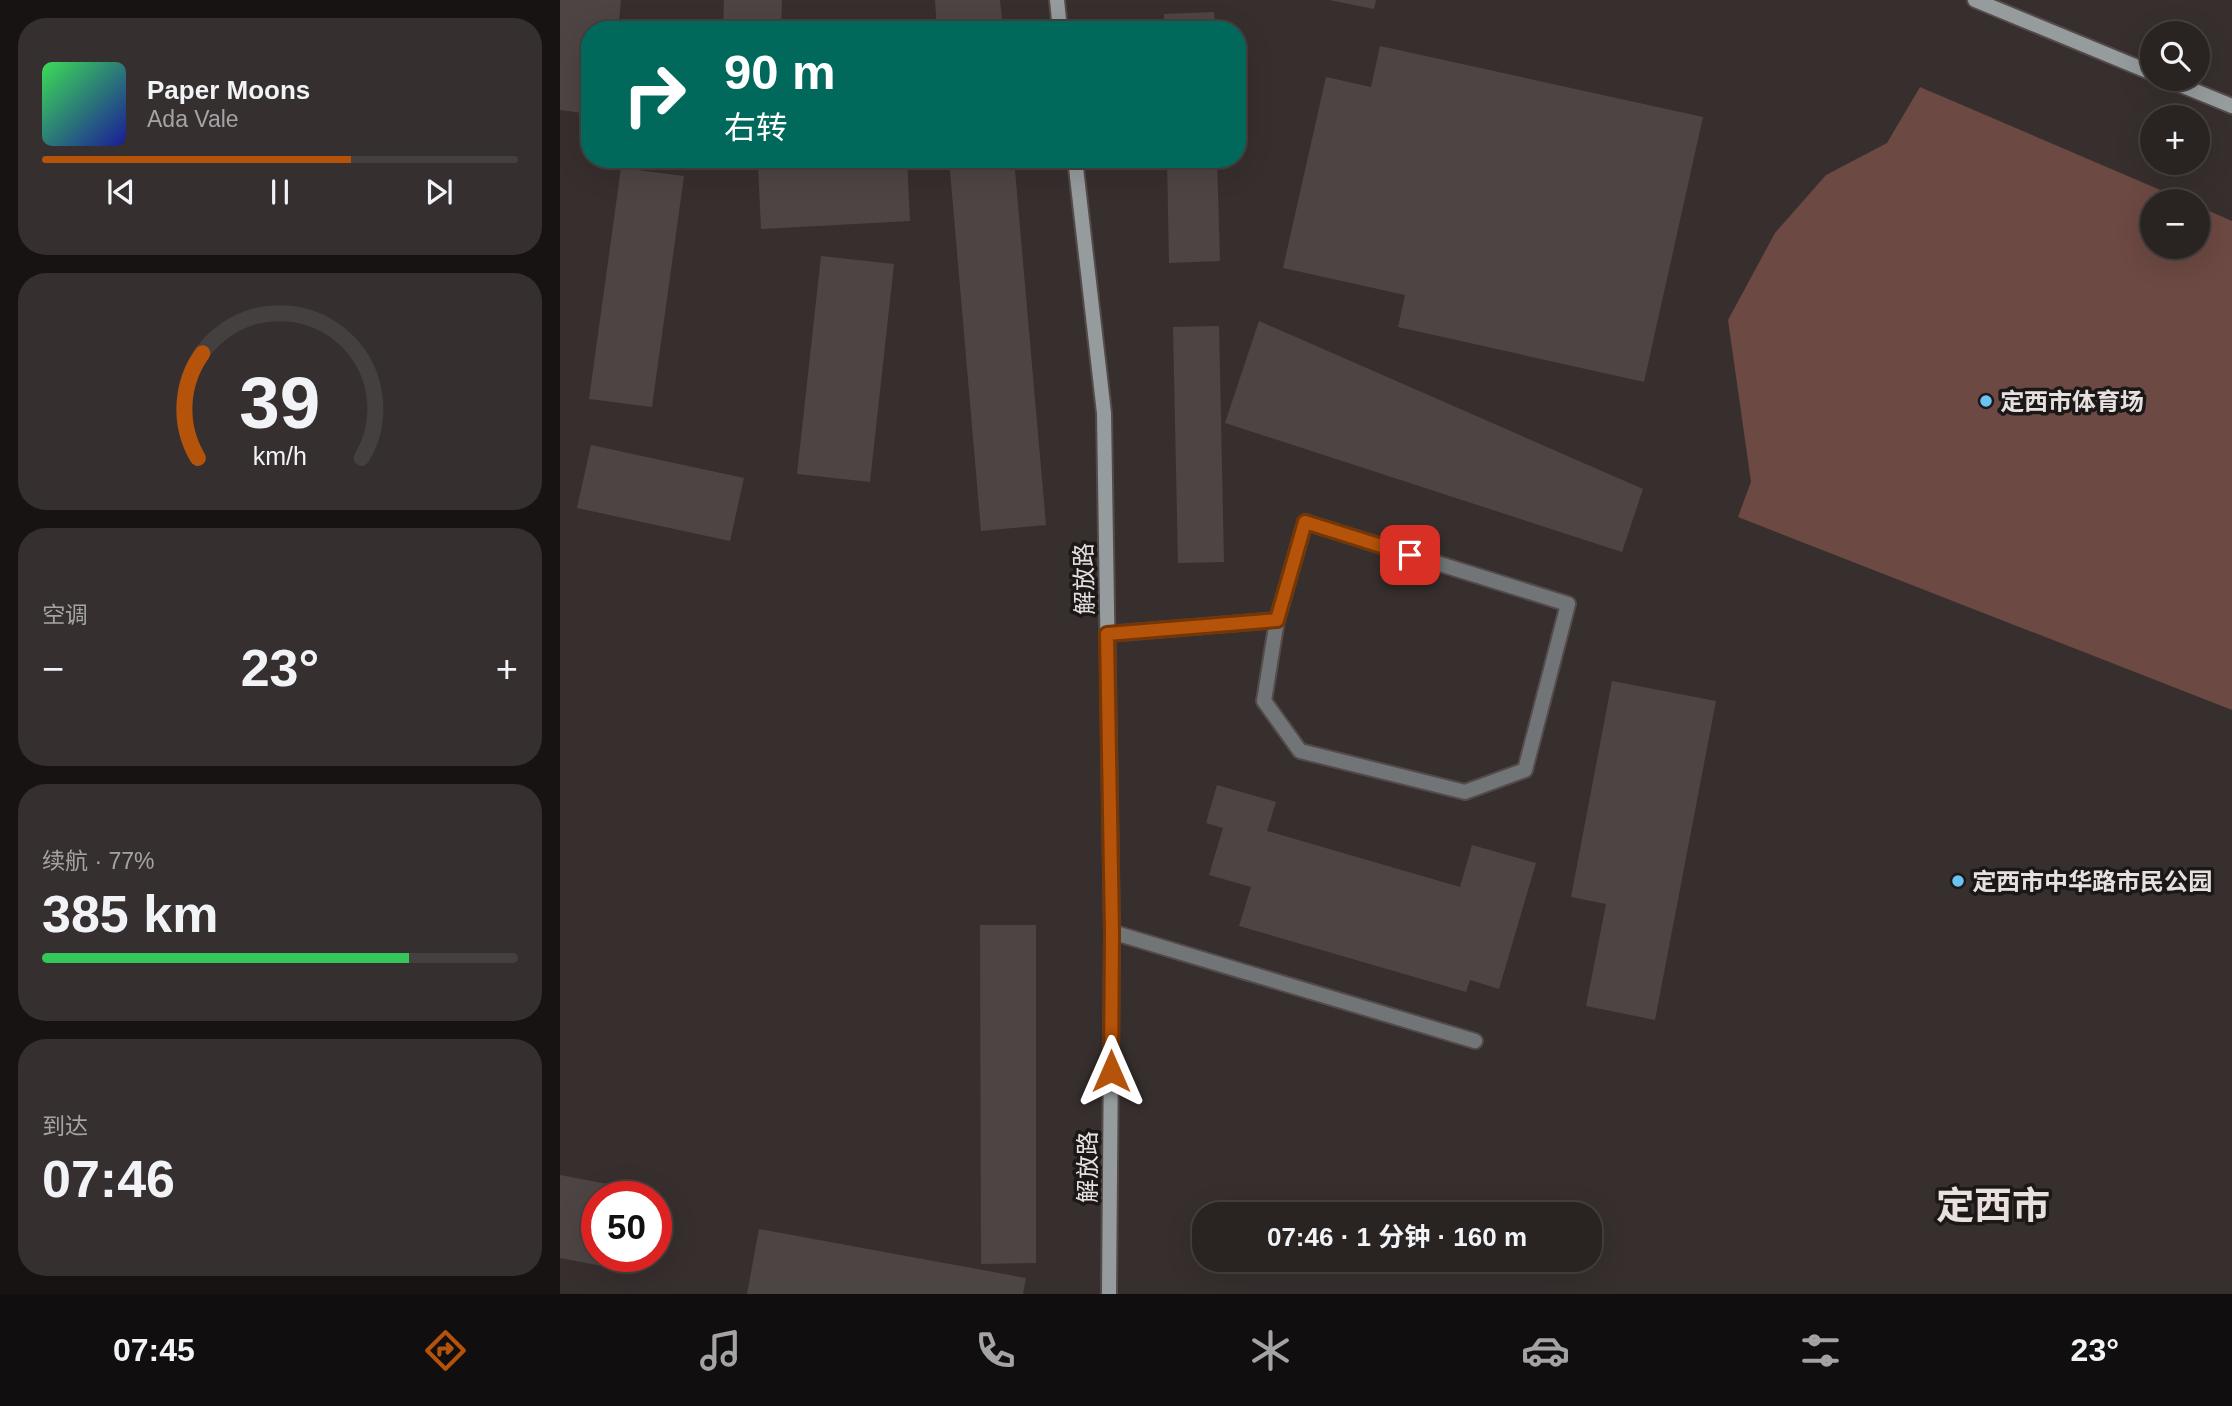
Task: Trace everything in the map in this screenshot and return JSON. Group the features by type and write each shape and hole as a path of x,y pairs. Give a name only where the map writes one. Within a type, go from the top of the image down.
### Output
{"main road":[{"path":"1057,0 1059,21"},
{"path":"1975,0 2140,68"},
{"path":"2195,91 2232,106"},
{"name":"解放路","path":"1076,168 1104,413 1112,932 1110,1294"}],"lane":[{"path":"1305,522 1567,604 1525,770 1465,792 1300,751 1264,701 1277,620 1305,522"},
{"path":"1107,634 1277,620"},
{"path":"1112,932 1475,1041"}],"shaded area":[{"name":"定西市体育场","path":"1920,87 2158,189 2140,189 2140,259 2210,259 2210,211 2232,221 2232,710 1738,517 1751,482 1728,320 1775,233 1826,175 1887,143"}],"building":[{"path":"560,0 621,0 619,21 581,21 581,113 560,110"},
{"path":"724,0 782,0 781,21 723,21"},
{"path":"935,0 1000,0 1002,21 936,21"},
{"path":"1329,0 1376,0 1374,9"},
{"path":"1214,12 1214,21 1164,21 1164,14"},
{"path":"1380,46 1703,117 1644,382 1398,327 1405,295 1283,268 1326,77 1371,87"},
{"path":"621,168 684,176 652,407 589,399"},
{"path":"758,168 907,168 910,221 761,229"},
{"path":"950,168 1015,168 1046,525 981,531"},
{"path":"1167,168 1217,168 1220,261 1169,263"},
{"path":"821,256 894,264 870,482 797,474"},
{"path":"1259,321 1643,489 1622,552 1225,423"},
{"path":"1219,326 1224,562 1178,563 1173,327"},
{"path":"591,445 744,478 730,541 577,508"},
{"path":"1612,681 1716,701 1655,1020 1586,1006 1606,904 1571,897"},
{"path":"1217,785 1276,802 1267,831 1460,887 1472,845 1536,863 1499,989 1470,980 1466,992 1239,926 1251,887 1209,875 1223,828 1206,823"},
{"path":"980,925 1036,925 1036,1263 981,1264"},
{"path":"560,1175 592,1181 581,1181 581,1262 560,1258"},
{"path":"759,1229 1026,1278 1023,1294 747,1294"}],"place":[{"name":"定西市体育场","path":"1986,401"},
{"name":"定西市中华路市民公园","path":"1958,881"}],"district":[{"name":"定西市","path":"1993,1206"}],"route":[{"path":"1111,1071 1112,932 1107,634 1277,620 1305,522 1410,555"}]}
